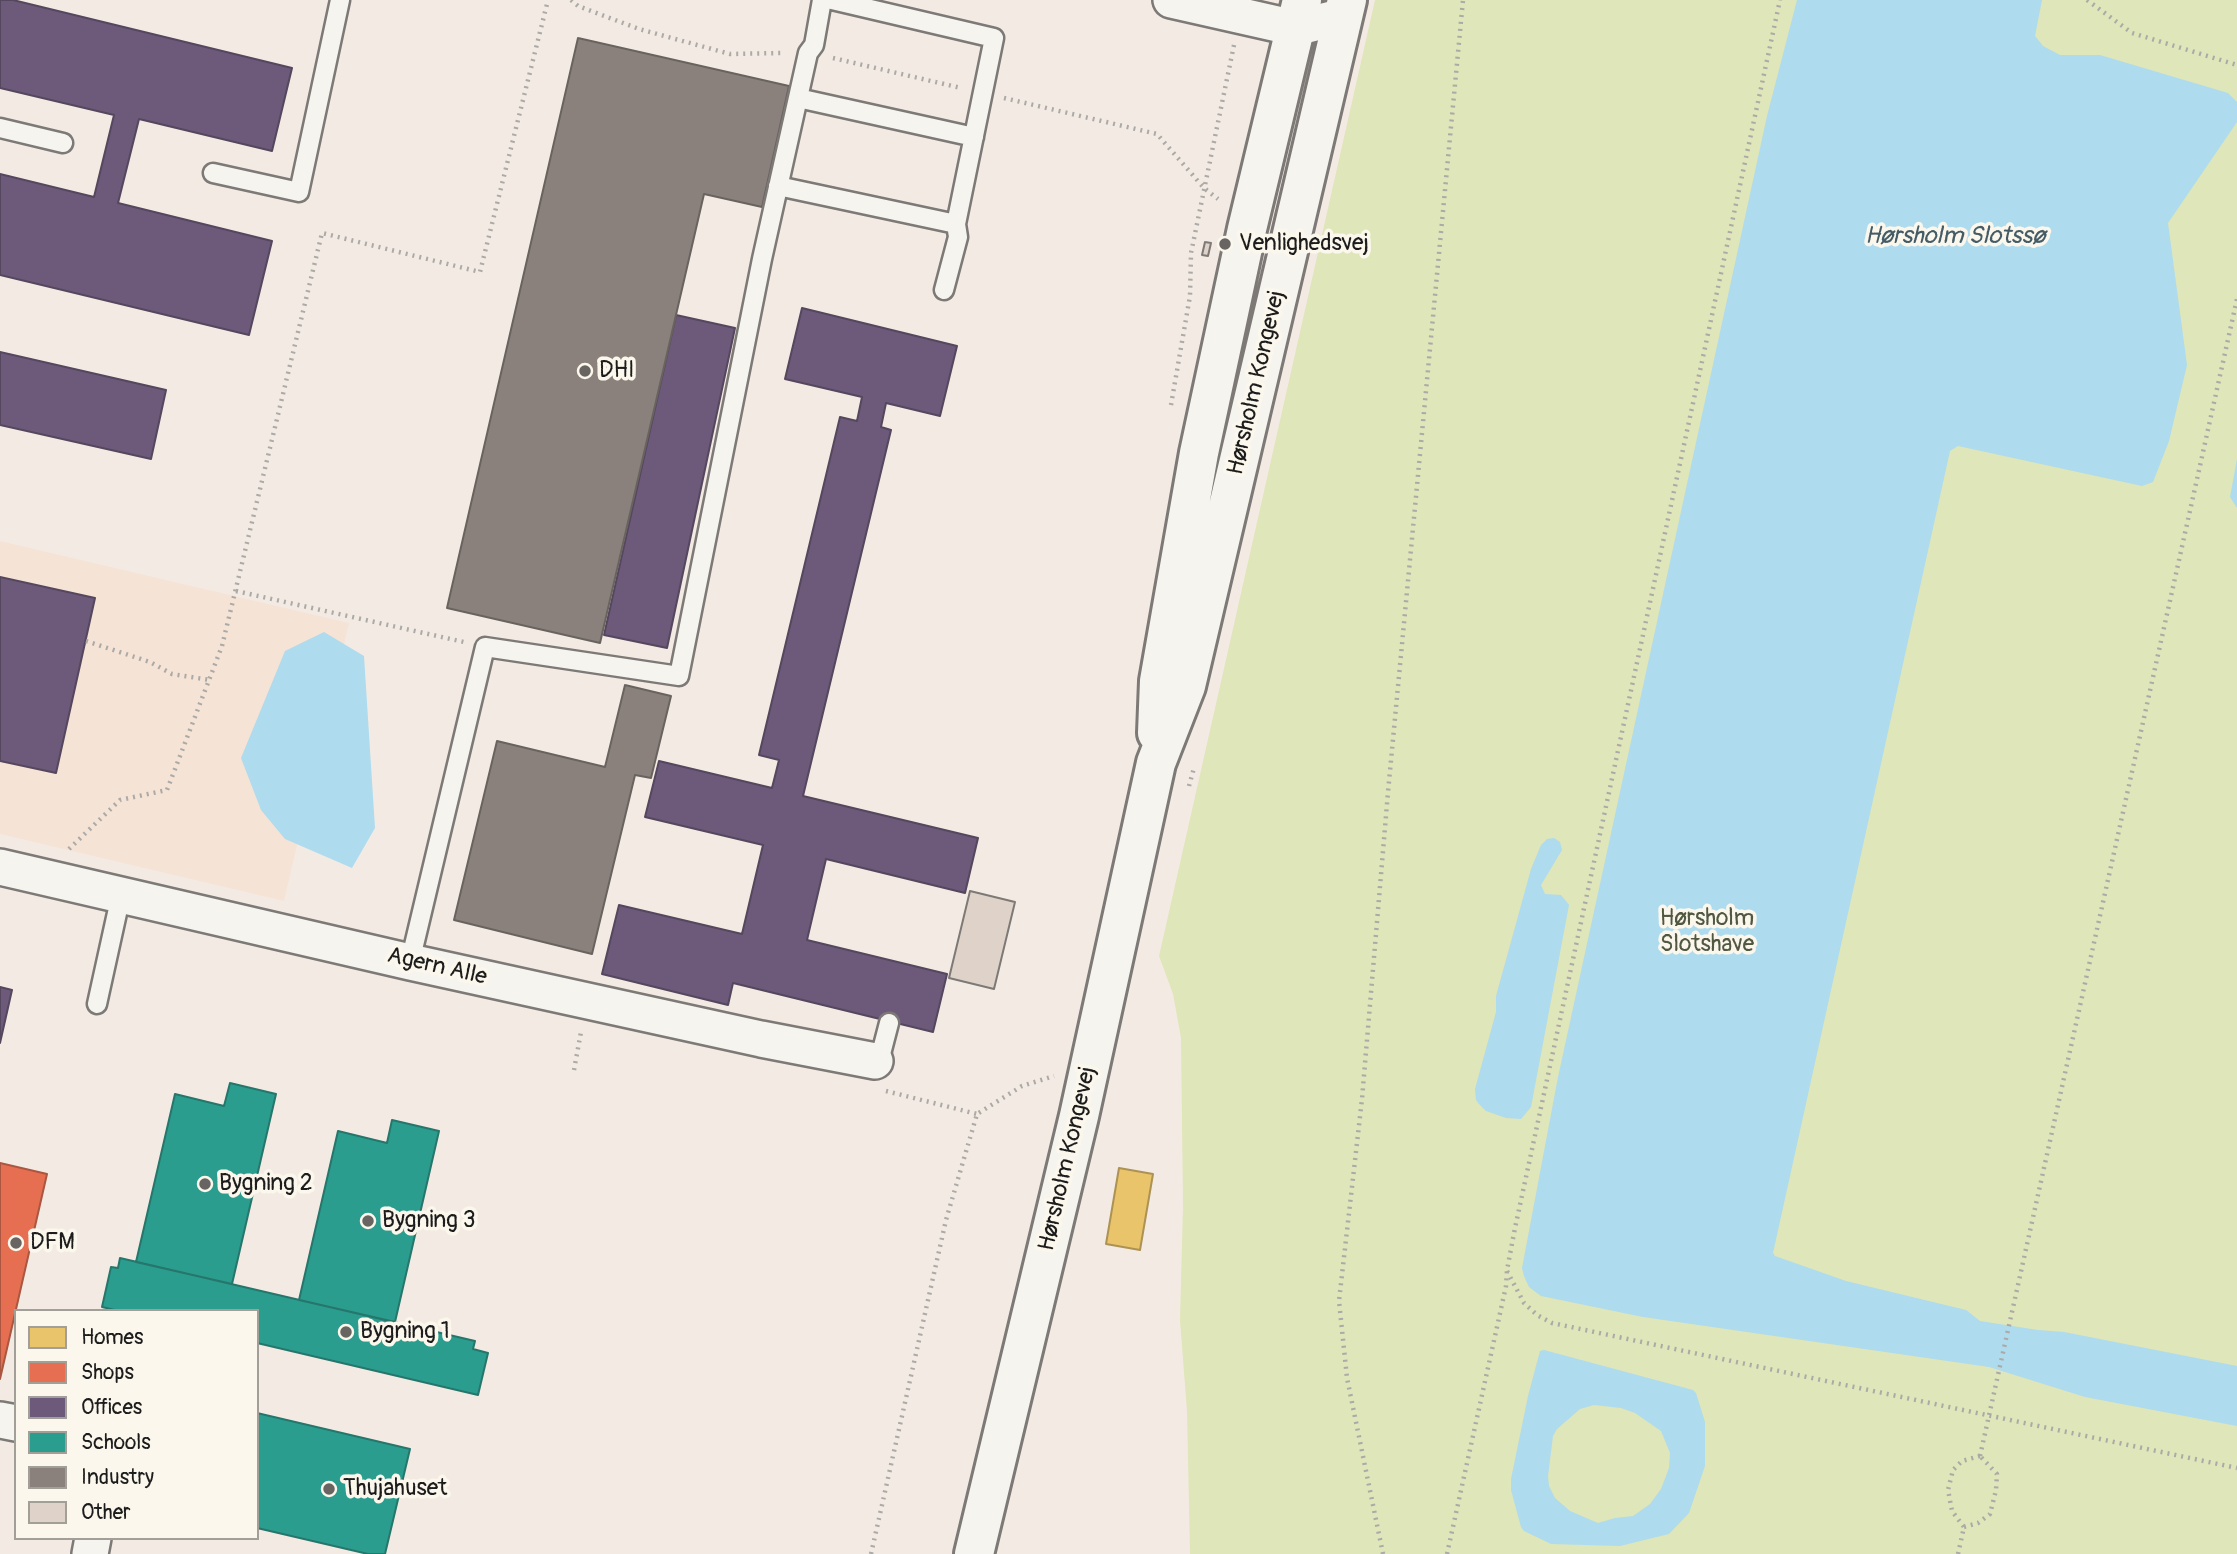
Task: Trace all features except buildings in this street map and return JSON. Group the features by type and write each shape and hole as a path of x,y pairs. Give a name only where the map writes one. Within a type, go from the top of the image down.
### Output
{"main road":[{"name":"Hørsholm Kongevej","path":"974,1554 1079,1116 1156,763 1186,686 1345,8"},
{"path":"1241,454 1240,389 1311,75 1311,57 1298,14"},
{"name":"Hørsholm Kongevej","path":"1156,763 1159,681 1199,453 1247,229 1298,14"}],"street":[{"path":"1171,0 1298,14 1345,8"},
{"name":"Agern Alle","path":"0,867 410,962 761,1039 875,1061"}],"lane":[{"path":"213,173 299,192 340,0"},
{"path":"410,962 485,647 679,677 778,186 808,53 814,45 822,0"},
{"path":"832,0 994,38 956,224 958,237 944,290"},
{"path":"798,99 974,137"},
{"path":"0,128 63,143"},
{"path":"778,186 956,224"},
{"path":"97,1004 121,895"},
{"path":"875,1061 882,1050 889,1023"}],"path":[{"path":"41,877 120,800 167,790 222,646 322,233 480,272 548,0"},
{"path":"571,0 578,6 639,29"},
{"path":"1383,1554 1347,1378 1339,1300 1362,1099 1388,792 1463,0"},
{"path":"1447,1554 1780,0"},
{"path":"2087,0 2132,33 2237,65"},
{"path":"1980,1457 2237,299"},
{"path":"236,592 485,647"},
{"path":"86,641 150,662 172,674 210,680"},
{"path":"871,1554 946,1220 977,1114 872,1088 875,1061"},
{"path":"1507,1270 1524,1303 1537,1315 1552,1323 2237,1468"},
{"path":"1964,1527 1978,1523 1990,1514 1996,1490 1997,1474 1980,1457"},
{"path":"1958,1554 1964,1527 1952,1511 1948,1490 1953,1470 1962,1461 1980,1457"}],"shaded area":[{"path":"0,541 349,623 284,901 0,834"}],"green space":[{"name":"Hørsholm Slotshave","path":"1375,0 2237,0 2237,1554 1190,1554 1187,1411 1180,1320 1183,1206 1181,1038 1173,994 1159,956"}],"water":[{"name":"Hørsholm Slotssø","path":"1797,0 2042,0 2035,36 2043,46 2060,55 2100,55 2228,93 2237,102 2237,122 2168,223 2187,365 2169,441 2153,482 2142,486 1958,446 1950,451 1773,1253 1846,1281 1966,1310 1980,1321 2064,1332 2237,1366 2237,1426 2085,1397 1989,1367 1643,1317 1541,1296 1529,1287 1524,1276 1522,1268 1558,1077 1767,116"},
{"path":"2237,459 2237,508 2230,497"},
{"path":"324,632 364,656 375,828 352,868 285,839 261,810 241,758 285,651"},
{"path":"1554,838 1560,842 1562,850 1541,885 1545,894 1561,895 1569,905 1531,1107 1521,1119 1506,1118 1486,1111 1476,1100 1475,1089 1496,1012 1496,996 1531,869 1541,845 1547,839"},
{"path":"1540,1351 1693,1390 1696,1393 1705,1422 1705,1466 1689,1513 1669,1534 1620,1546 1551,1544 1521,1527 1511,1490 1511,1479","holes":["1594,1405 1621,1408 1635,1413 1661,1431 1670,1453 1669,1468 1661,1489 1650,1504 1633,1516 1598,1523 1570,1511 1555,1498 1548,1476 1553,1436 1557,1429 1580,1409"]}],"place":[{"name":"Venlighedsvej","path":"1225,244"},
{"name":"DHI","path":"585,371"},
{"name":"Bygning 2","path":"205,1184"},
{"name":"Bygning 3","path":"368,1221"},
{"name":"DFM","path":"16,1243"},
{"name":"Bygning 1","path":"346,1332"},
{"name":"Thujahuset","path":"329,1489"}]}
